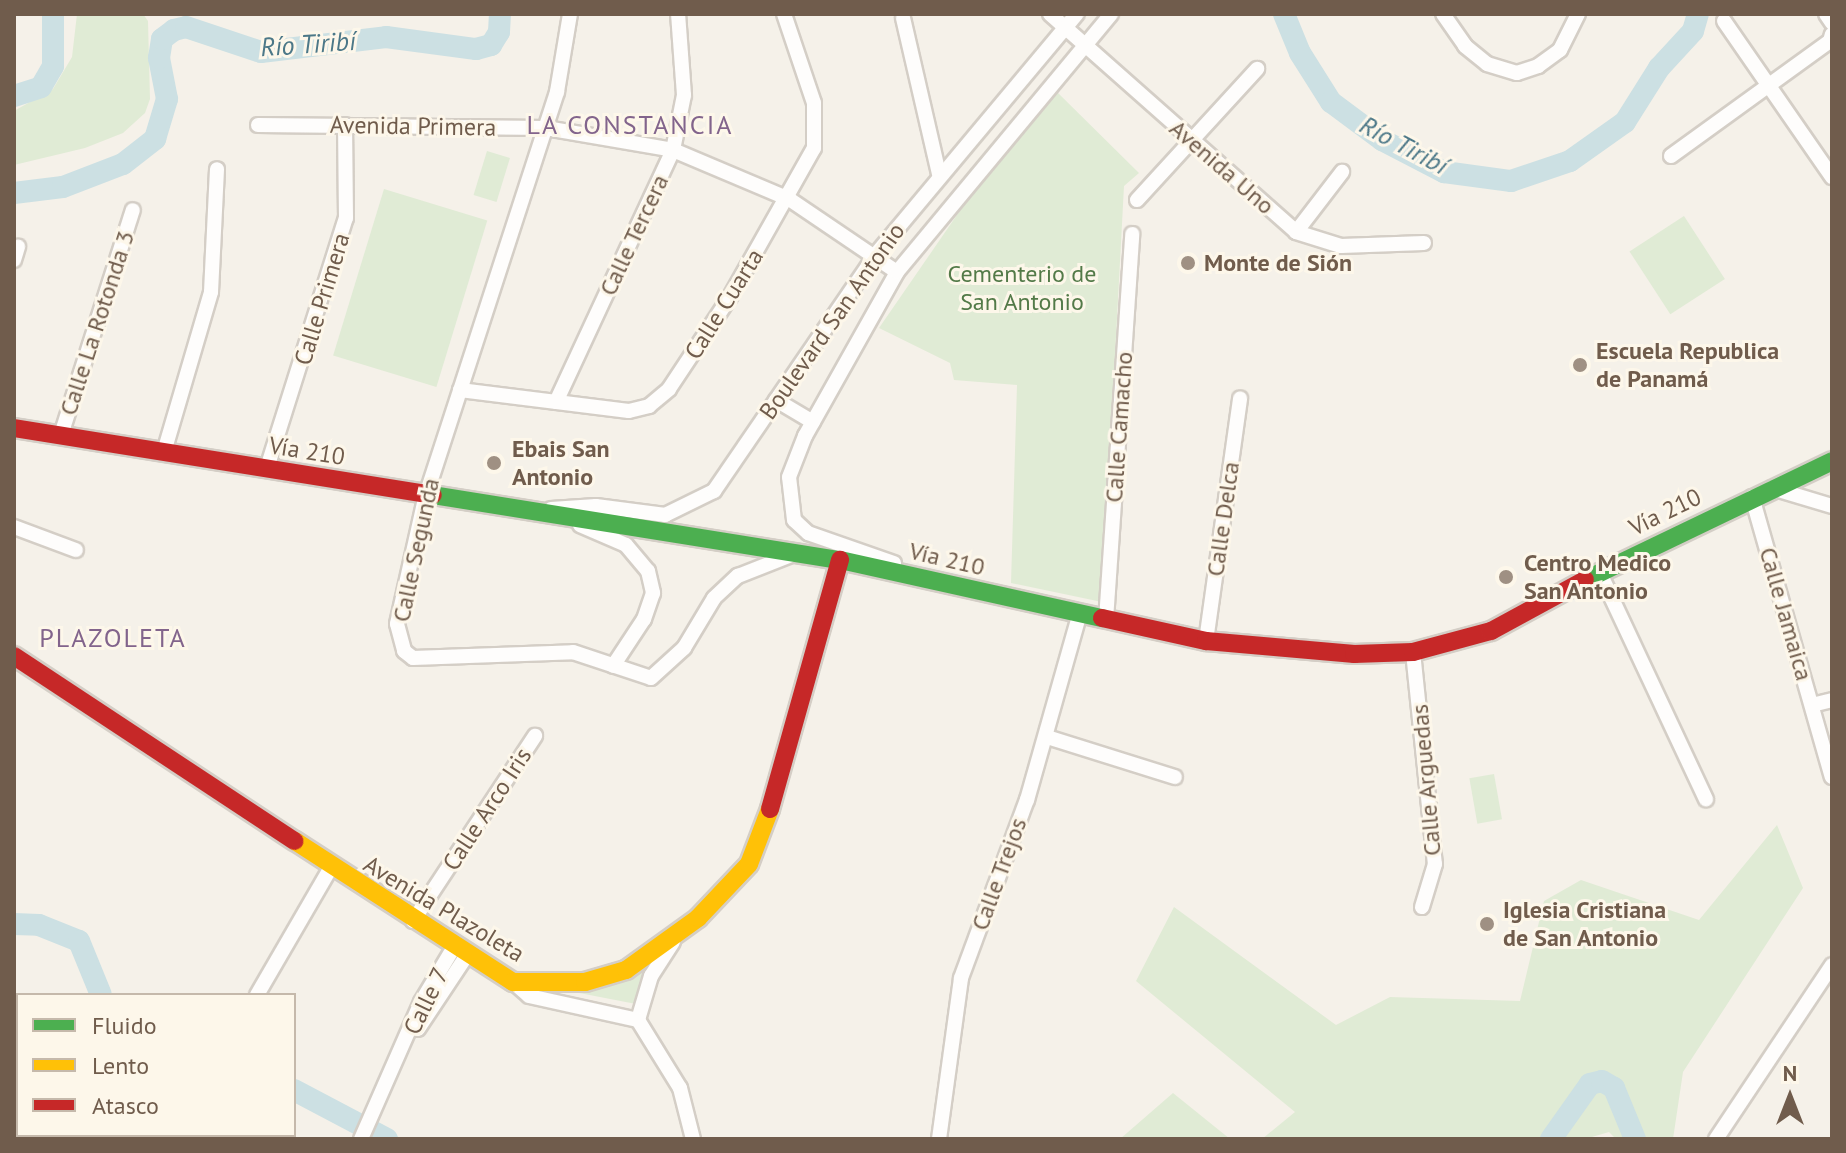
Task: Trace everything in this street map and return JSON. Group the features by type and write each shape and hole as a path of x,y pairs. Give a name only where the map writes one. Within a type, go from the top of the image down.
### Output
{"main road":[{"name":"Vía 210","path":"14,428 840,560 1206,641 1301,652 1413,652 1491,631 1752,497 1832,461"},
{"name":"Avenida Plazoleta","path":"14,656 196,772 330,869 513,982 603,980 678,935 735,883 760,845 840,560"}],"street":[{"name":"Calle Segunda","path":"570,14 564,67 546,128 426,494 397,624 404,651 413,658 573,652 644,677 659,674 684,648 714,598 738,576 798,553"},
{"name":"Calle Tercera","path":"556,402 673,150 684,95 678,14"},
{"name":"Calle Cuarta","path":"460,390 629,411 659,399 689,362 789,199 812,154 816,129 813,99 784,14"},
{"name":"Avenida Uno","path":"1050,14 1296,232 1341,246 1424,243"},
{"name":"Boulevard San Antonio","path":"534,511 587,505 665,515 686,508 714,491 876,254 939,174 1077,14"},
{"name":"Boulevard San Antonio","path":"939,581 912,567 821,541 794,520 789,477 813,422 897,272 1111,14"},
{"path":"1443,14 1465,46 1487,64 1517,73 1538,66 1560,50 1578,14"},
{"path":"1826,14 1832,23"},
{"path":"903,18 939,174"},
{"path":"1724,21 1832,177"},
{"path":"1671,156 1769,82 1830,41 1832,34"},
{"path":"1137,200 1257,69"},
{"name":"Avenida Primera","path":"258,125 546,128 673,150 789,199 876,254 897,272"},
{"name":"Calle Primera","path":"267,468 346,218 345,125"},
{"path":"164,452 211,292 217,169"},
{"path":"1296,232 1342,172"},
{"name":"Calle La Rotonda 3","path":"61,435 133,210"},
{"name":"Calle Camacho","path":"1106,620 1132,234"},
{"name":"Calle Delca","path":"1206,641 1240,398"},
{"path":"776,400 813,422"},
{"path":"1772,488 1832,506"},
{"name":"Calle Jamaica","path":"1752,497 1832,777"},
{"path":"557,515 626,545 648,571 653,593 644,619 613,666"},
{"path":"14,527 76,550"},
{"path":"1600,573 1706,799"},
{"name":"Calle Trejos","path":"939,1139 961,978 1047,737 1080,613"},
{"name":"Calle Arguedas","path":"1413,652 1435,864 1422,907"},
{"path":"1812,705 1832,700"},
{"name":"Calle Arco Iris","path":"413,921 535,736"},
{"path":"1047,737 1175,777"},
{"path":"258,993 330,869"},
{"path":"638,1020 651,976 678,935"},
{"name":"Calle 7","path":"361,1139 401,1057 421,1002 461,951"},
{"path":"1716,1139 1832,965"},
{"path":"513,982 529,996 638,1020 680,1088 693,1139"}],"green space":[{"path":"77,14 143,14 148,21 150,99 145,113 123,133 85,148 14,165 14,111 53,89 72,57"},
{"name":"Cementerio de San Antonio","path":"1056,91 1139,173 1124,186 1102,602 1011,583 1017,385 954,380 950,363 879,328 988,170"},
{"path":"487,151 510,158 497,202 474,195"},
{"path":"384,189 487,221 436,387 333,355"},
{"path":"1684,216 1725,279 1670,314 1629,251"},
{"path":"1494,774 1502,819 1477,824 1469,778"},
{"path":"1777,825 1803,888 1683,1072 1673,1139 1616,1139 1609,1132 1585,1139 1262,1139 1295,1112 1136,981 1174,907 1336,1025 1390,997 1520,1001 1544,901 1581,880 1699,920"},
{"path":"664,952 636,1004 538,985"},
{"path":"1173,1093 1230,1139 1120,1139"},
{"path":"371,1121 402,1139 366,1139"}],"waterway":[{"name":"Río Tiribí","path":"14,96 41,87 53,66 53,14"},
{"name":"Río Tiribí","path":"14,193 63,187 123,164 155,139 167,99 159,58 162,39 174,30 186,27 261,52 386,37 476,49 491,45 499,32 500,14"},
{"name":"Río Tiribí","path":"1284,14 1300,53 1331,102 1382,140 1444,172 1511,181 1570,161 1625,122 1659,68 1693,31 1698,14"},
{"path":"14,924 39,925 79,941 100,993"},
{"path":"1551,1139 1590,1084 1602,1081 1614,1088 1635,1139"},
{"path":"296,1091 387,1139"}],"traffic: fast":[{"path":"1585,580 1832,461"},
{"path":"433,495 840,560 1102,618"}],"traffic: slow":[{"path":"295,841 513,982 585,982 626,970 698,918 749,864 770,809"}],"traffic: jam":[{"path":"14,428 433,495"},
{"path":"770,809 840,560"},
{"path":"1102,618 1206,641 1354,654 1413,652 1491,631 1585,580"},
{"path":"14,656 295,841"}],"place":[{"name":"Monte de Sión","path":"1188,263"},
{"name":"Escuela Republica de Panamá","path":"1580,365"},
{"name":"Ebais San Antonio","path":"494,463"},
{"name":"Centro Medico San Antonio","path":"1506,577"},
{"name":"Iglesia Cristiana de San Antonio","path":"1487,924"}],"district":[{"name":"LA CONSTANCIA","path":"630,125"},
{"name":"PLAZOLETA","path":"113,638"}]}
